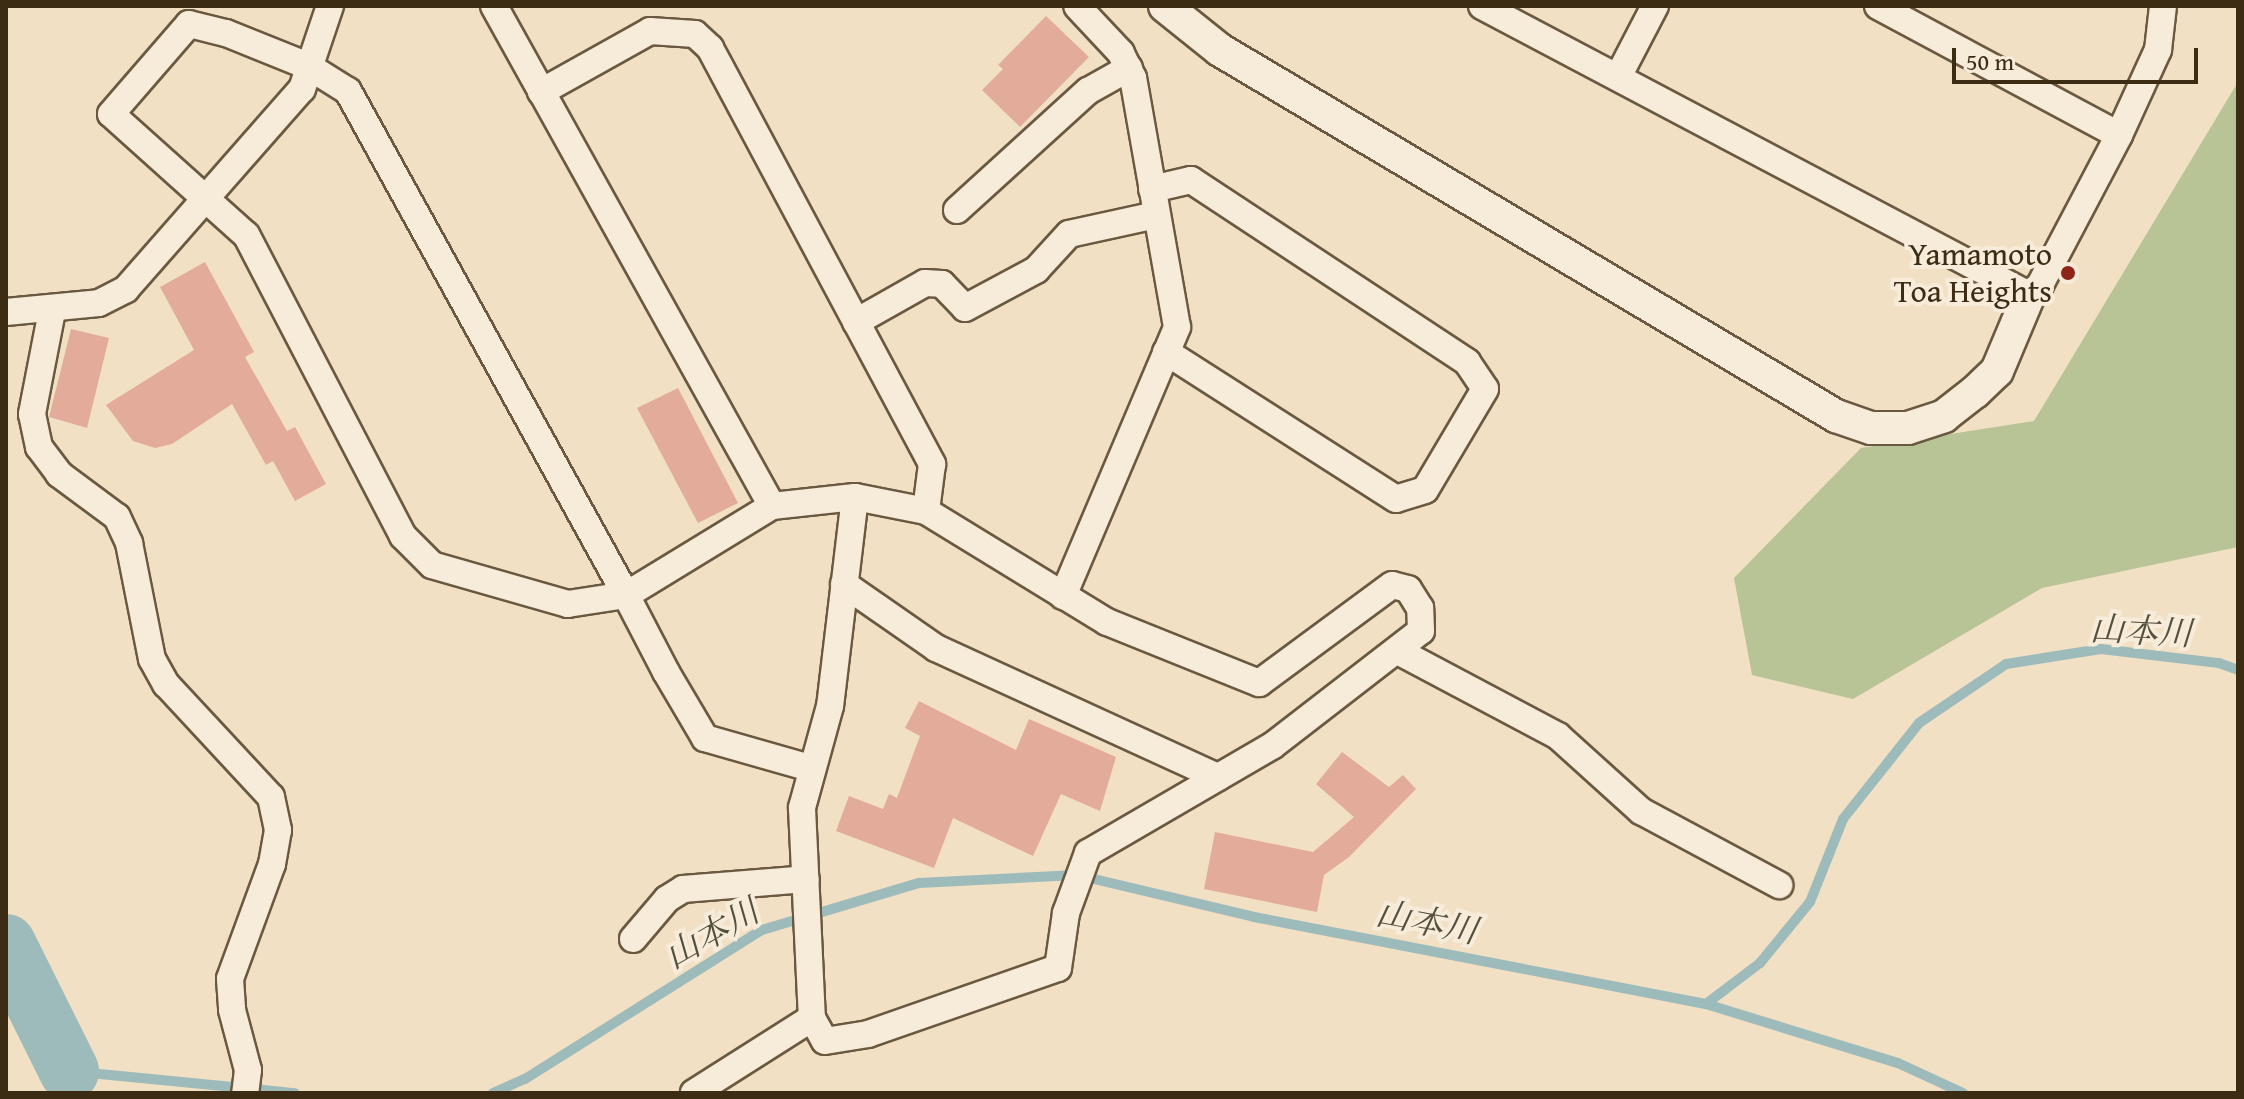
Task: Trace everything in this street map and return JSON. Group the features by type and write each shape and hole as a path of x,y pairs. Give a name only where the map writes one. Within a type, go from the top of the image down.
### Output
{"street":[{"path":"6,312 52,311 99,303 126,289 302,89 330,6"},
{"path":"494,6 772,506"},
{"path":"1063,596 1177,327 1129,68 1077,6"},
{"path":"1165,6 1220,50 1836,416 1871,428 1908,428 1944,416 1997,371 2029,295 2040,285 2119,135 2158,50 2163,6"},
{"path":"1482,6 2029,295"},
{"path":"1618,77 1655,6"},
{"path":"1878,6 2119,135"},
{"path":"810,768 705,738 626,595 348,91 308,66 226,33 189,24 111,114 246,235 403,536 432,565 568,604 626,595 772,506 855,497 926,511 1107,622 1259,683 1392,585 1408,589 1420,608 1421,631 1272,746 1088,853 1066,913 1058,968 868,1034 825,1041 812,1018 802,808 810,768 830,706 855,497"},
{"path":"541,92 650,31 695,34 710,48 932,464 926,511"},
{"path":"957,210 1088,91 1129,68"},
{"path":"856,322 925,283 942,284 965,308 1036,270 1069,234 1154,202 1191,180 1467,362 1485,389 1425,490 1396,499 1166,352"},
{"path":"52,311 32,414 39,447 59,474 117,517 129,543 152,659 166,684 271,797 278,830 272,864 230,979 232,1010 246,1081"},
{"path":"844,584 936,648 1218,777"},
{"path":"1398,651 1558,736 1641,811 1779,885"},
{"path":"633,939 667,899 683,889 806,879"},
{"path":"694,1093 812,1018"}],"green space":[{"path":"2238,82 2238,547 2042,588 1853,699 1752,675 1734,578 1861,448 2034,421"}],"building":[{"path":"1046,16 1089,57 1020,127 982,90 1003,69 998,65"},
{"path":"205,262 254,352 245,357 287,431 295,427 326,484 295,501 273,461 266,465 232,404 172,444 155,448 133,441 106,405 194,350 160,287"},
{"path":"71,329 109,338 87,428 49,417"},
{"path":"678,388 738,503 698,523 637,408"},
{"path":"919,701 1016,750 1029,719 1116,757 1100,811 1061,794 1033,856 953,818 934,868 836,831 849,796 883,809 889,794 897,798 920,736 905,728"},
{"path":"1342,752 1389,787 1403,775 1416,789 1349,857 1324,875 1317,912 1204,889 1215,832 1313,852 1354,817 1316,784"}],"waterway":[{"name":"山本川","path":"493,1093 525,1079 762,930 919,883 1077,875 1254,917 1706,1004 1760,963 1810,902 1843,819 1919,723 2006,664 2101,649 2219,663 2238,670"},
{"path":"6,944 69,1071"},
{"path":"1706,1004 1898,1063 1963,1093"},
{"name":"山本川","path":"69,1071 295,1093"},
{"path":"69,1071 81,1093"}],"place":[{"name":"Yamamoto Toa Heights","path":"2068,273"}]}
